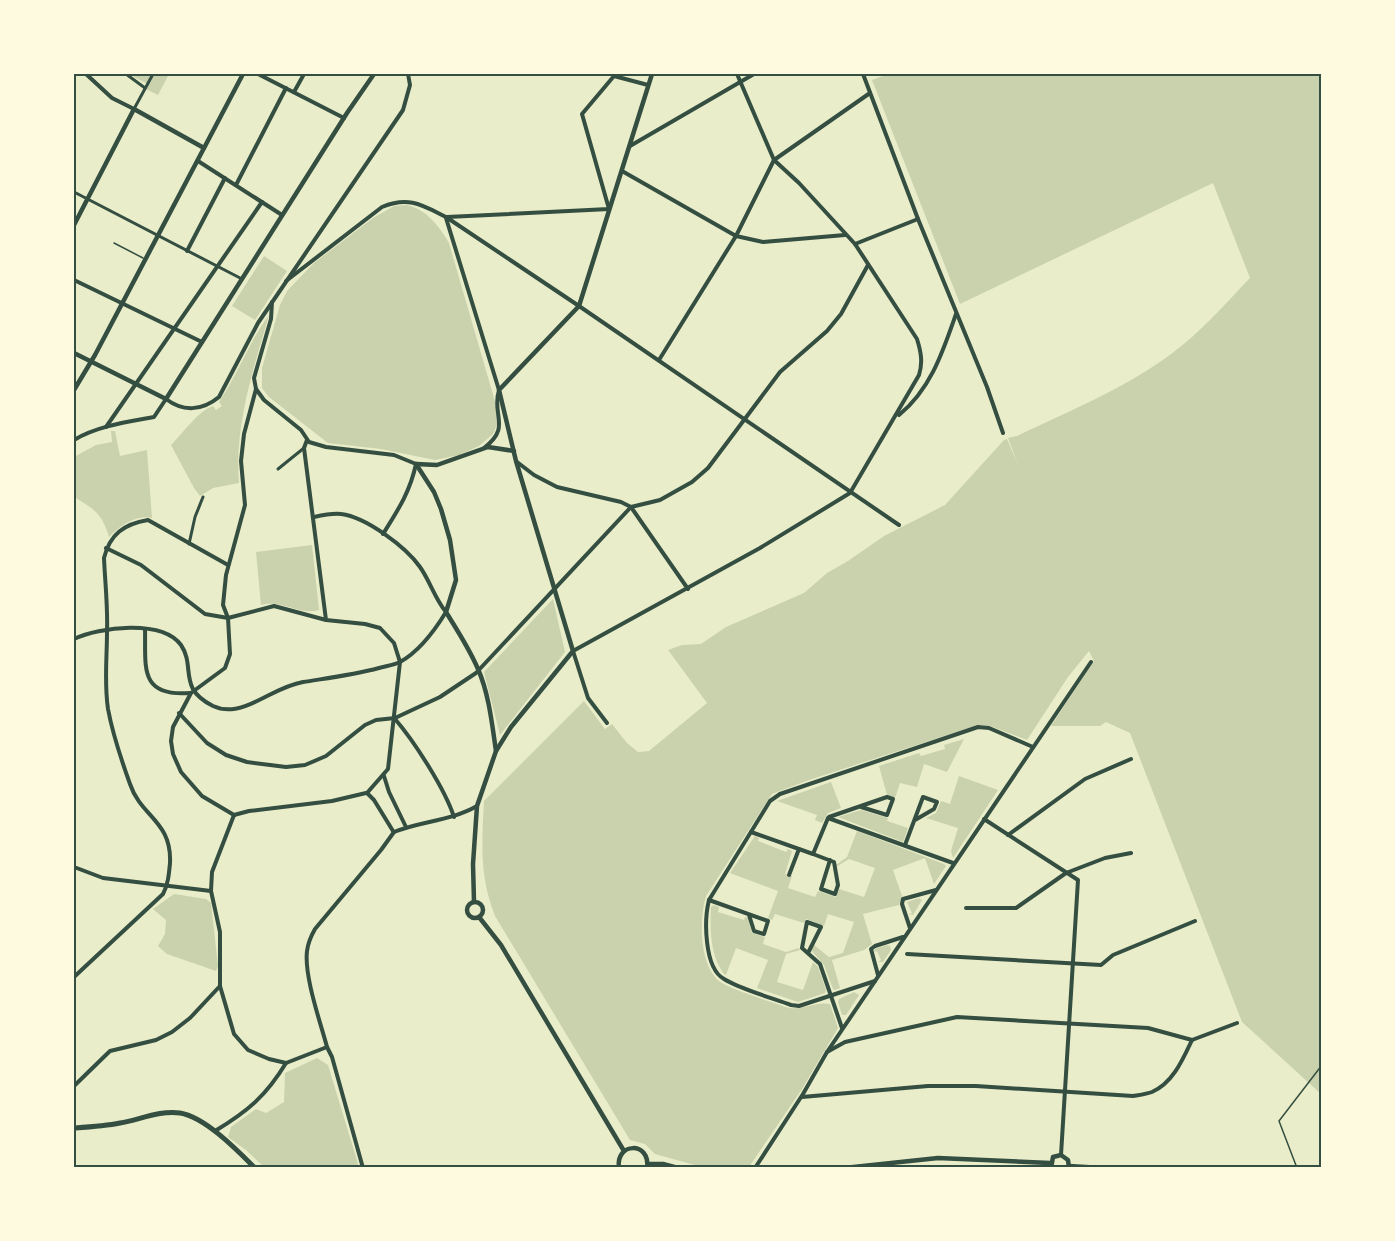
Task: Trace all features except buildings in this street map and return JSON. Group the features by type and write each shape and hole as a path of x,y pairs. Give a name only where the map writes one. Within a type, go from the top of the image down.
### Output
{"main road":[{"path":"74,1128 119,1123 165,1113 181,1113 196,1119 214,1131 255,1167"}],"street":[{"path":"86,74 112,98 204,148"},
{"path":"126,74 145,88"},
{"path":"74,225 153,74"},
{"path":"74,390 92,362 243,74"},
{"path":"258,74 344,118"},
{"path":"294,92 304,74"},
{"path":"74,440 106,427 154,417 374,74"},
{"path":"74,352 175,405 190,409 213,402 223,391 258,323 403,110 410,85 408,74"},
{"path":"481,449 494,439 499,431 497,398 499,390 579,306 652,74"},
{"path":"474,902 473,864 477,806 495,751 511,727 573,651 760,548 850,493 920,375 921,350 917,339 855,244 799,183 774,160 737,74"},
{"path":"630,146 740,80 754,74"},
{"path":"862,74 987,387 1003,433"},
{"path":"609,209 582,114 614,76 648,85"},
{"path":"236,185 286,88"},
{"path":"659,360 736,236 774,160 870,93"},
{"path":"198,161 282,215"},
{"path":"622,171 736,236 763,242 845,235"},
{"path":"187,250 225,178"},
{"path":"74,192 242,279"},
{"path":"106,427 262,201"},
{"path":"286,281 382,207 398,201 425,207 446,217 579,306 898,525"},
{"path":"446,217 609,209"},
{"path":"446,217 499,390 516,461 573,651 588,698 607,723"},
{"path":"855,244 918,219"},
{"path":"179,713 207,743 226,755 247,762 286,767 306,765 326,756 365,725 376,720 395,718 440,697 479,670 631,507 660,500 692,482 708,468 780,372 827,332 841,314 868,265"},
{"path":"74,280 202,342"},
{"path":"106,548 141,565 205,614 228,618 274,606 326,620 381,628 394,643 400,662 388,770 384,776 366,793 332,801 249,811 234,815 202,795 181,772 173,754 171,741 173,727 179,713 192,692 225,668 230,654 228,618 224,605 228,565 245,505 241,461 244,434 256,389 254,378 271,319 273,302"},
{"path":"895,417 911,405 930,381 957,313"},
{"path":"256,389 264,400 301,429 307,440 326,447 394,455 416,464 436,465 488,447 514,451"},
{"path":"499,431 503,428 509,434"},
{"path":"278,470 304,447 307,440"},
{"path":"304,447 326,620"},
{"path":"516,461 534,475 557,487 621,502 631,507 688,589"},
{"path":"383,534 401,506 412,483 416,464"},
{"path":"145,629 146,673 155,687 166,691 192,692 213,706 225,709 240,708 300,683 352,675 400,662 416,652 439,623 446,612 456,580 450,540 441,509 434,492 416,464"},
{"path":"189,544 195,517 203,497"},
{"path":"314,517 332,513 359,519 400,545 420,567 479,670 491,717 495,751"},
{"path":"74,977 163,894 167,887 170,852 167,838 160,826 133,794 115,744 108,708 105,671 108,630 104,558 106,548 117,532 127,525 148,520 228,565"},
{"path":"74,639 84,634 108,630 162,631 174,637 182,647 192,692"},
{"path":"755,1167 842,1029 1091,662"},
{"path":"395,718 446,798 454,817"},
{"path":"875,981 799,1006 723,979 712,964 707,938 709,900 773,798 978,727 989,728 1033,747"},
{"path":"1008,835 1085,779 1131,759"},
{"path":"384,776 406,827"},
{"path":"366,793 374,800 394,832"},
{"path":"813,854 828,818 887,797 893,799 887,815 861,807"},
{"path":"905,845 923,797 937,802 934,810 915,820"},
{"path":"363,1167 332,1057 327,1047 308,969 307,950 310,939 315,929 394,832 406,827 454,817 477,806"},
{"path":"234,815 212,872 212,891 220,932 220,986 234,1034 248,1050 286,1063 327,1047"},
{"path":"828,818 954,864"},
{"path":"984,819 1078,880 1061,1155"},
{"path":"751,832 830,860 834,862 838,885 835,894 821,889 830,860"},
{"path":"789,875 799,849"},
{"path":"966,908 1016,908 1066,873 1105,858 1131,853"},
{"path":"74,867 103,878 212,891"},
{"path":"910,929 902,904 903,899 936,890"},
{"path":"709,900 768,921 764,934 754,931 749,915"},
{"path":"474,902 480,903 483,907 483,913 479,917 473,917 468,911 468,906 474,902"},
{"path":"479,917 501,945 624,1151"},
{"path":"907,954 1101,965 1113,955 1195,921"},
{"path":"808,952 821,927 807,922 802,948 819,964 842,1029"},
{"path":"878,975 871,949 904,937"},
{"path":"74,1086 110,1051 156,1040 172,1032 190,1018 220,986"},
{"path":"827,1052 845,1042 957,1017 1148,1029 1192,1040 1237,1023"},
{"path":"801,1097 928,1086 976,1086 1133,1096 1153,1092 1169,1080 1192,1040"},
{"path":"214,1131 256,1104 286,1063"},
{"path":"620,1167 619,1158 624,1151 635,1148 645,1153 648,1166 663,1164 678,1167"},
{"path":"844,1167 938,1158 1051,1165 1055,1156 1061,1155 1068,1160 1069,1167 1102,1167"},
{"path":"129,1167 134,1167"}],"lane":[{"path":"114,243 146,260"},
{"path":"1297,1167 1279,1121 1322,1065"}],"green space":[{"path":"136,74 169,74 158,95 146,89 148,84 134,77"},
{"path":"888,74 1321,74 1321,1094 1242,1022 1130,733 1106,722 1100,726 1051,726 1094,661 1089,651 1068,677 1027,740 990,726 978,725 772,794 706,896 702,917 704,953 712,973 724,984 789,1008 830,1004 838,1028 802,1089 749,1167 702,1167 655,1154 645,1144 630,1140 495,916 484,873 482,845 484,801 584,701 605,729 612,724 627,743 638,752 649,751 707,703 668,650 682,645 701,644 726,627 804,593 827,573 884,536 945,505 1004,440 1007,439 1018,465 1008,438 1017,436 1096,399 1153,367 1192,337 1250,278 1213,183 960,304 872,80"},
{"path":"407,205 420,210 432,219 449,243 496,405 498,422 493,434 479,446 459,455 435,460 381,449 328,443 269,397 262,388 262,368 280,305 287,291 314,263 373,218 394,206"},
{"path":"264,256 287,271 255,320 232,306"},
{"path":"269,315 242,419 239,440 239,483 213,488 200,496 171,445 207,409 213,406 216,410 222,406 219,402"},
{"path":"111,431 115,431 120,456 147,450 152,518 140,518 129,522 109,537 96,512 74,497 74,457 96,445 112,442"},
{"path":"312,545 319,610 305,611 276,604 261,605 256,552"},
{"path":"553,599 565,652 500,735 484,672"},
{"path":"964,739 947,772 924,764 917,787 900,783 895,798 887,795 879,766 919,753 921,756 945,749 944,745"},
{"path":"959,776 998,790 953,858 951,851 958,828 926,818 936,813 941,801 950,804"},
{"path":"831,782 841,808 828,813 822,823 815,820 817,815 777,801"},
{"path":"861,810 888,818 887,821 908,828 903,842 838,817"},
{"path":"857,831 946,866 934,884 925,858 893,870 902,896 899,905 863,914 872,944 864,950 832,960 840,988 835,990 824,965 811,950 814,945 829,957 843,953 854,922 828,914 824,926 806,919 804,923 775,914 772,920 768,918 778,891 730,873 755,836 759,838 758,841 786,852 788,849 792,851 785,874 792,876 788,888 815,897 818,891 836,897 839,889 864,897 875,868 849,859 836,867 847,857"},
{"path":"174,894 206,899 211,903 218,966 216,971 167,954 158,946 165,934 166,920 153,909"},
{"path":"919,898 922,900 913,915 909,914 912,913 907,902"},
{"path":"714,905 719,907 718,912 744,920 745,917 748,918 752,933 765,937 763,944 786,952 799,948 800,950 786,954 777,982 803,990 813,962 818,967 825,993 798,1002 757,988 768,960 736,948 726,975 724,974 713,951 711,907"},
{"path":"887,945 891,950 883,962 878,962 881,960 877,951 874,952 875,949"},
{"path":"854,992 859,995 846,1015 842,1015 839,999"},
{"path":"317,1058 328,1065 359,1167 264,1167 228,1137 231,1127 256,1109 266,1113 284,1102 285,1073"}]}
